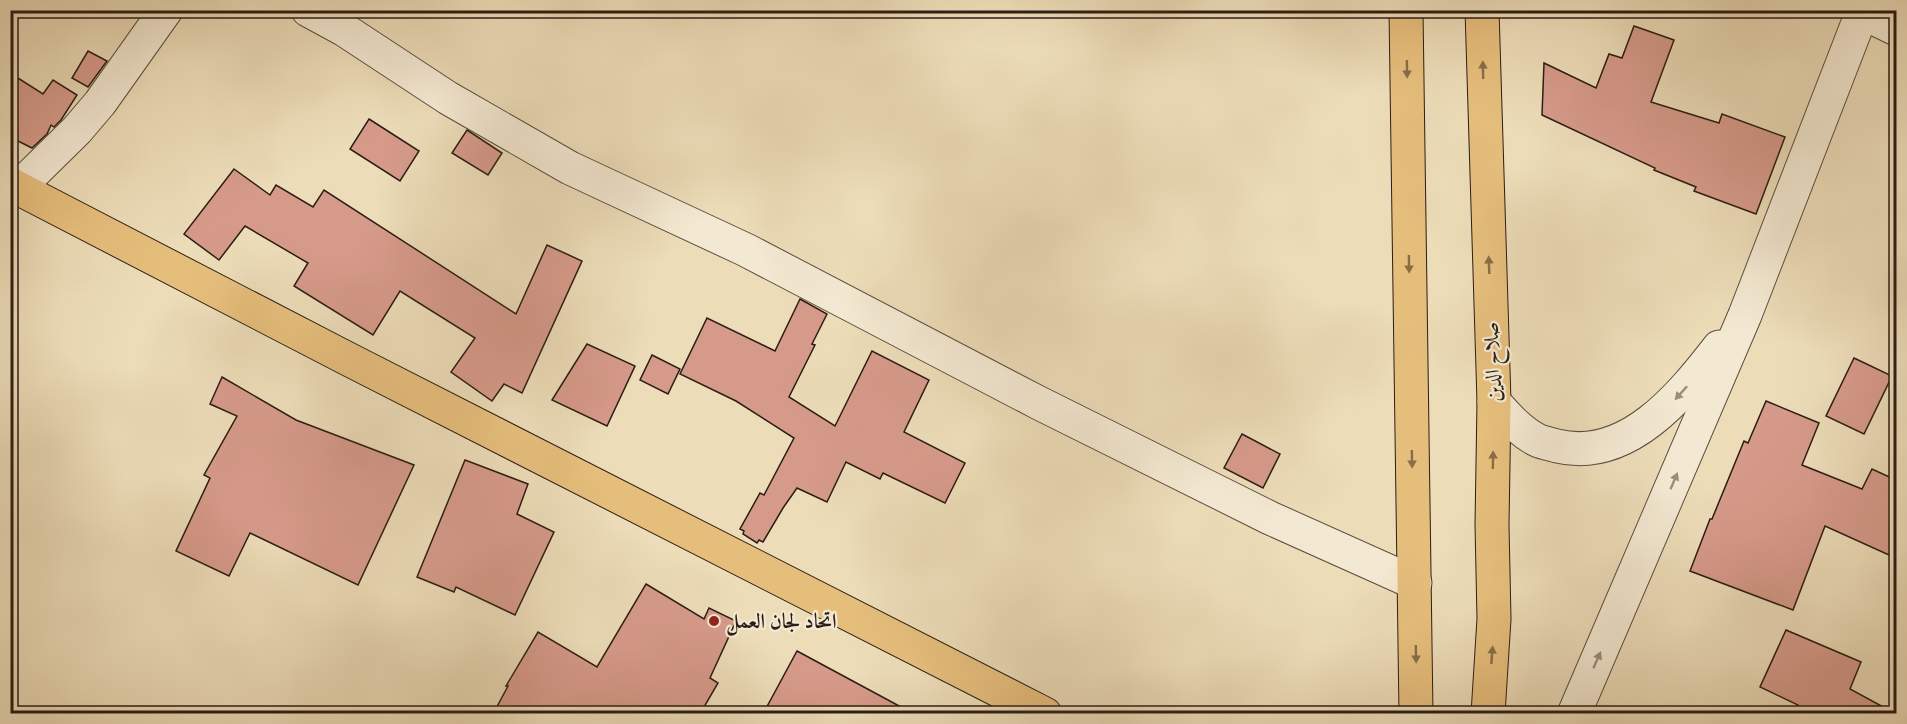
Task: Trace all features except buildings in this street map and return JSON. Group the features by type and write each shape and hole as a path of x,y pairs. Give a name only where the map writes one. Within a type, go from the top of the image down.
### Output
{"main road":[{"path":"1406,10 1415,583 1414,711"},
{"name":"صلاح الدين","path":"1482,10 1494,402 1492,525 1494,619 1488,714"},
{"path":"14,186 1045,714"}],"street":[{"path":"14,186 77,130 100,103 166,10"},
{"path":"308,10 343,29 448,98 570,168 746,250 1039,403 1270,518 1415,583"},
{"path":"1574,714 1745,315 1863,12 1896,29"},
{"path":"1494,402 1519,428 1539,441 1568,449 1588,449 1614,442 1642,428 1669,406 1701,371 1745,315"}],"place":[{"name":"اتحاد لجان العمل","path":"714,621"}]}
